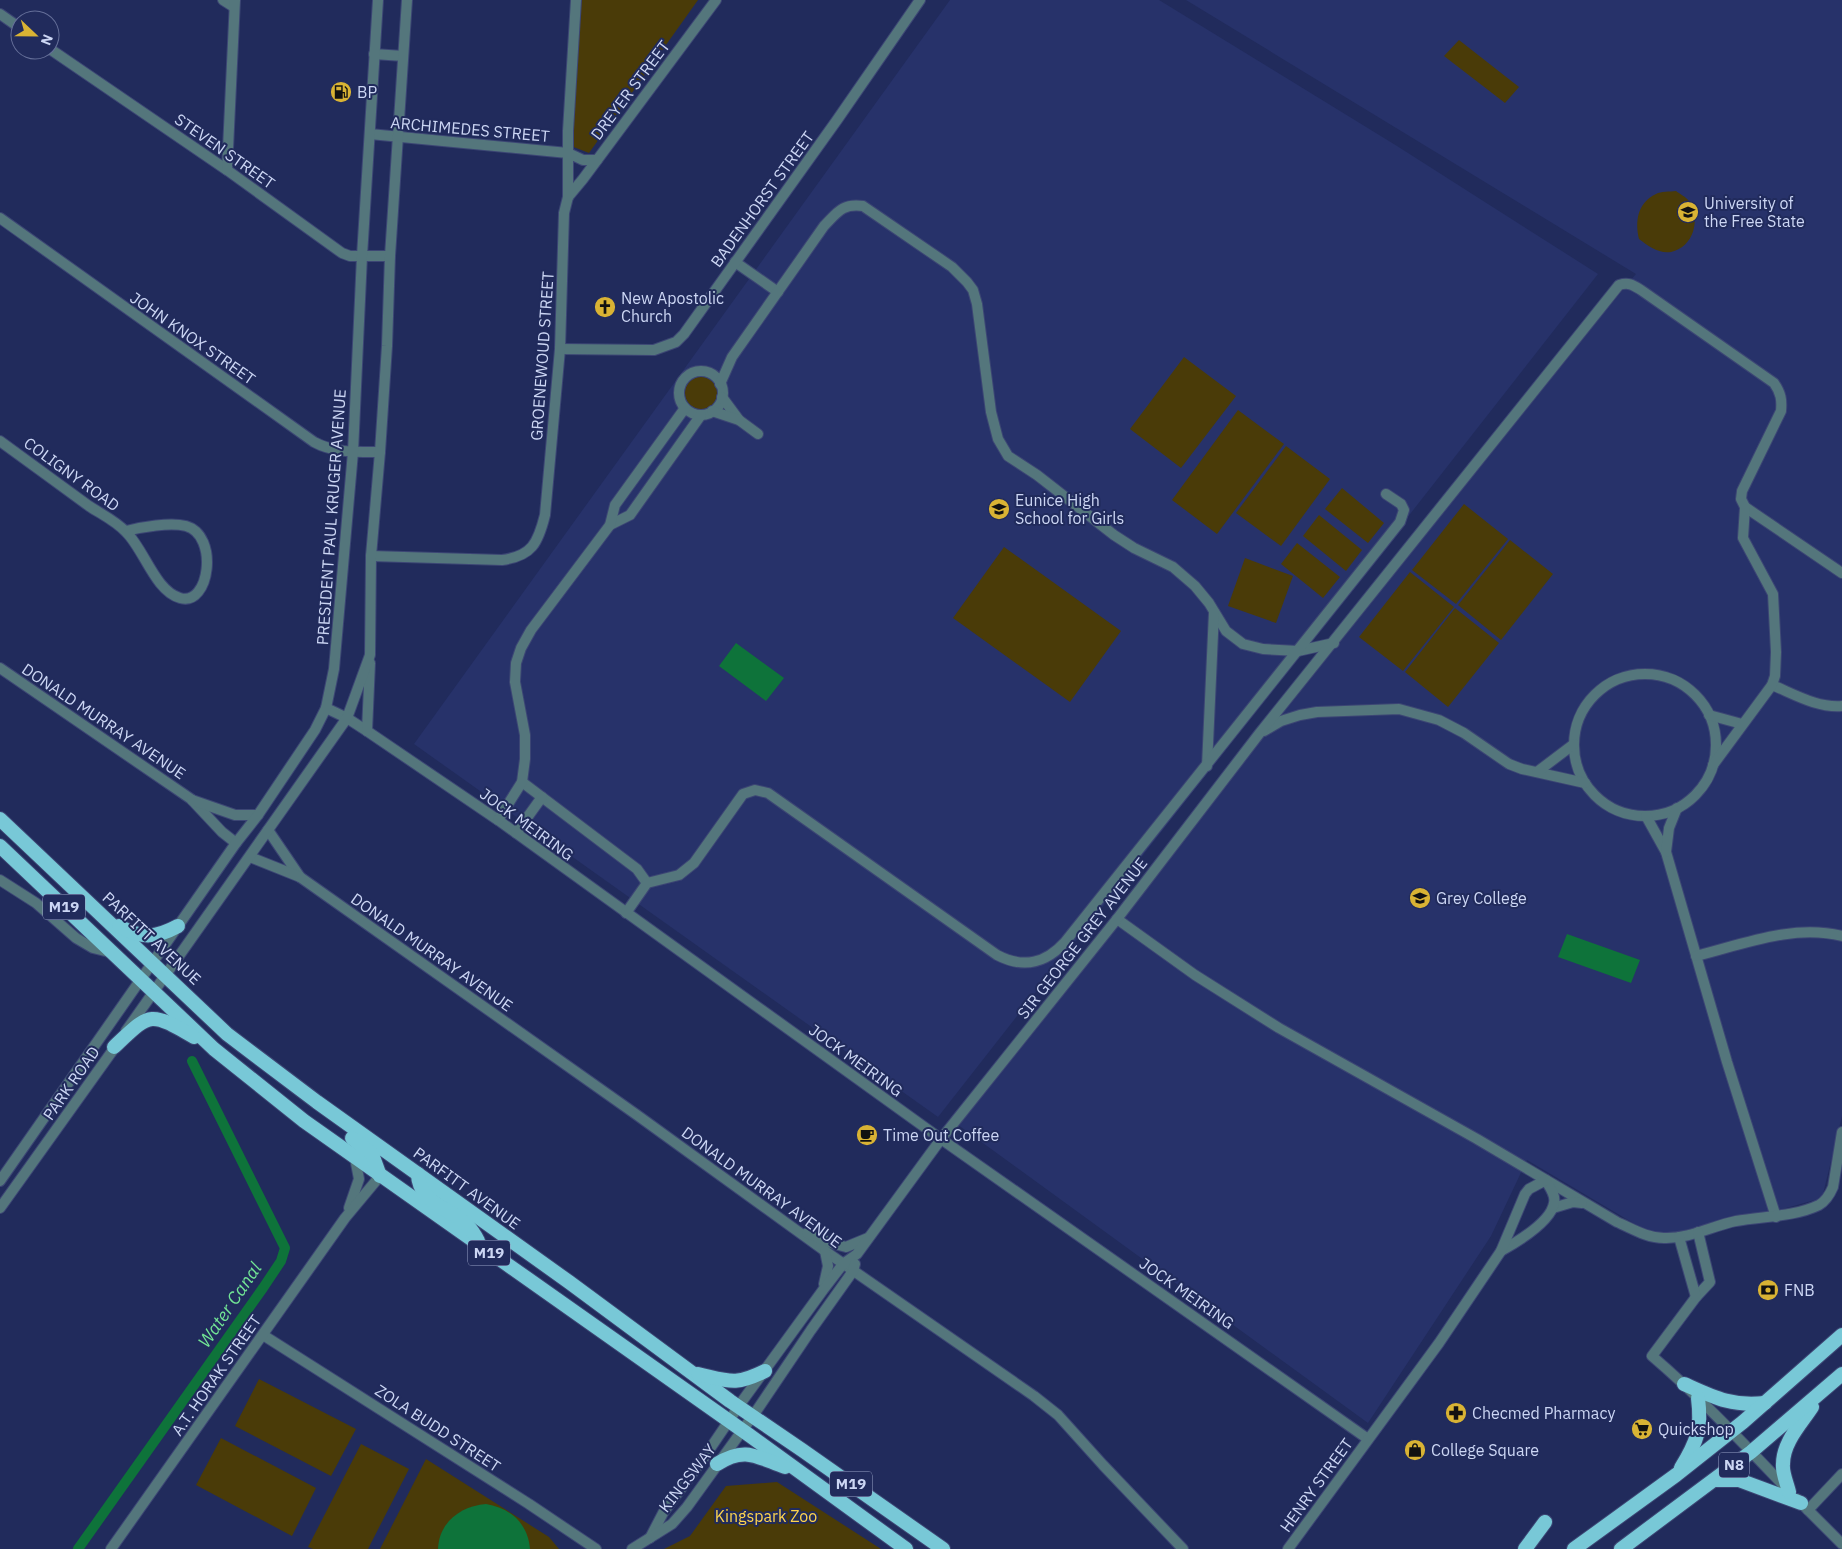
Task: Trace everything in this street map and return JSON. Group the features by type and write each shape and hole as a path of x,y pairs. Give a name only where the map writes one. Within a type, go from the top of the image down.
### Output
{"highway":[{"name":"PARFITT AVENUE","path":"0,819 227,1034 287,1080 926,1543 942,1549"},
{"name":"M19","path":"0,846 214,1049 304,1121 906,1549"},
{"path":"105,918 130,932 149,936 164,933 178,926"},
{"path":"114,1048 138,1024 146,1019 154,1018 168,1022 214,1049"},
{"path":"287,1080 299,1101 372,1154 380,1176"},
{"path":"418,1174 419,1184 424,1193 466,1224 475,1234 480,1246"},
{"name":"N8","path":"1574,1549 1676,1475 1732,1431 1842,1335"},
{"path":"693,1373 735,1382 754,1377 765,1371"},
{"name":"N8","path":"1621,1549 1751,1452 1842,1374"},
{"path":"1684,1384 1725,1402 1765,1403"},
{"path":"1789,1492 1783,1473 1784,1454 1793,1435 1819,1395"},
{"path":"1676,1475 1687,1458 1699,1432 1698,1398"},
{"path":"717,1464 728,1457 740,1453 756,1456 802,1474"},
{"path":"1715,1480 1739,1480 1805,1506"},
{"path":"1525,1549 1545,1522"}],"street":[{"path":"223,0 235,4 227,170"},
{"name":"PRESIDENT PAUL KRUGER AVENUE","path":"141,980 236,843 258,815 315,730 326,708 334,669 353,452 362,256 378,0"},
{"path":"367,731 371,556 387,346 390,256 407,0"},
{"name":"GROENEWOUD STREET","path":"371,556 514,559 527,553 541,530 545,515 560,350 564,213 568,197 568,152 576,0"},
{"name":"DREYER STREET","path":"568,197 716,0"},
{"name":"BADENHORST STREET","path":"560,350 654,350 676,342 684,334 837,120 920,0"},
{"path":"374,54 403,56"},
{"name":"STEVEN STREET","path":"60,56 227,170 342,253 350,256 390,256"},
{"name":"ARCHIMEDES STREET","path":"370,134 568,152 584,160 597,160"},
{"path":"610,525 630,515 701,415 712,411 720,404 722,397 720,384 732,357 824,226 840,209 849,205 863,206 952,267 967,282 975,298 991,412 998,439 1008,456 1037,475 1114,535 1134,548 1172,567 1195,586 1226,631 1243,644 1263,649 1298,651 1334,643"},
{"name":"JOHN KNOX STREET","path":"0,218 314,442 327,448 353,452 380,452"},
{"path":"735,262 778,292"},
{"name":"SIR GEORGE GREY AVENUE","path":"728,1421 823,1290 843,1264 857,1254 941,1139 1117,919 1259,734 1334,643 1619,285 1626,283 1641,290 1774,383 1779,391 1782,401 1781,411 1742,491 1745,507"},
{"path":"711,374 732,357"},
{"path":"701,415 685,408 680,399 679,391 682,382 686,376 700,371 711,374 720,384"},
{"path":"722,397 739,420 758,434"},
{"path":"498,820 522,782 525,759 525,735 515,682 516,663 521,648 531,630 610,525 614,505 685,408"},
{"path":"712,411 739,420"},
{"name":"COLIGNY ROAD","path":"0,441 126,531 170,594 189,599 195,597 200,592 204,581 208,554 203,540 197,531 186,526 160,526 126,531"},
{"path":"626,913 648,883 678,876 694,863 743,794 755,790 768,793 997,955 1020,963 1044,959 1065,942 1400,522 1404,510 1401,504 1386,494"},
{"path":"1745,507 1842,573"},
{"path":"1713,765 1716,740 1709,714 1702,702 1692,691 1680,683 1652,674 1630,676 1610,683 1598,692 1580,715 1574,744 1575,758 1585,783 1596,797 1611,808 1628,814 1646,816 1662,814 1677,808 1689,800 1707,779 1713,765 1772,685 1775,676 1776,652 1772,594 1743,538 1745,507"},
{"path":"1207,766 1214,612"},
{"path":"166,976 347,718 370,655"},
{"name":"DONALD MURRAY AVENUE","path":"0,668 191,799 222,832 236,843"},
{"path":"1772,685 1816,704 1842,706"},
{"name":"JOCK MEIRING","path":"326,708 347,718 367,731 498,820 941,1139 1368,1439"},
{"path":"1259,734 1282,721 1309,713 1334,710 1399,709 1439,720 1464,733 1509,764 1585,783"},
{"path":"1709,714 1742,724"},
{"path":"1537,772 1574,744"},
{"path":"522,782 637,869 648,883"},
{"path":"516,833 542,797"},
{"name":"DONALD MURRAY AVENUE","path":"191,799 235,815 258,815"},
{"path":"1666,852 1669,828 1677,808"},
{"path":"1646,816 1666,852 1727,1062 1776,1217"},
{"name":"DONALD MURRAY AVENUE","path":"268,830 300,878"},
{"name":"DONALD MURRAY AVENUE","path":"250,857 300,878 637,1115 825,1252 1034,1396 1058,1415 1183,1549"},
{"path":"0,880 36,903 76,938 93,948 114,954"},
{"path":"1117,919 1195,975 1287,1033 1640,1233 1662,1238 1679,1237 1736,1221 1776,1217 1819,1204 1830,1194 1833,1187 1842,1132"},
{"path":"1696,956 1779,934 1812,931 1842,936"},
{"name":"PARK ROAD","path":"0,1208 166,976"},
{"name":"PARK ROAD","path":"0,1181 141,980"},
{"name":"A.T. HORAK STREET","path":"345,1218 358,1179 355,1158"},
{"name":"A.T. HORAK STREET","path":"111,1549 345,1218 380,1176"},
{"path":"1502,1251 1522,1238 1549,1216 1553,1208 1554,1198 1546,1180"},
{"path":"1502,1251 1524,1194 1529,1189 1546,1180"},
{"path":"1553,1208 1573,1202 1586,1204"},
{"path":"790,1226 831,1243 846,1247 869,1238"},
{"path":"1698,1232 1710,1282 1696,1297 1652,1356 1732,1431 1789,1492 1842,1544"},
{"path":"1679,1237 1696,1297"},
{"name":"HENRY STREET","path":"1288,1549 1439,1343 1502,1251"},
{"path":"823,1290 828,1266 825,1252"},
{"name":"SIR GEORGE GREY AVENUE","path":"742,1431 853,1271 857,1254"},
{"name":"ZOLA BUDD STREET","path":"263,1335 596,1549"},
{"name":"KINGSWAY","path":"650,1538 663,1513 703,1459 728,1421"},
{"name":"KINGSWAY","path":"632,1549 672,1524 687,1507 742,1431"},
{"path":"1805,1506 1842,1474"},
{"path":"575,1535 580,1541 582,1549"}],"shaded area":[{"name":"Eunice High School for Girls","path":"950,0 1159,0 1397,146 1598,274 938,1117 414,744"},
{"name":"Grey College","path":"1186,0 1842,0 1842,1116 1822,1198 1772,1212 1655,1236 1527,1160 1491,1236 1368,1423 954,1122 1253,735 1636,274"},
{"path":"736,643 784,678 766,701 719,666"},
{"path":"1567,934 1640,960 1631,983 1558,957"},
{"path":"486,1504 503,1509 517,1519 526,1532 530,1549 438,1549 442,1531 453,1517 468,1508"}],"green space":[{"path":"581,0 698,0 589,153 571,146"},
{"path":"1459,40 1519,87 1505,103 1444,56"},
{"path":"1676,191 1689,201 1693,208 1695,224 1693,231 1690,238 1679,249 1671,252 1658,251 1639,239 1637,226 1639,214 1645,202 1656,194"},
{"path":"1184,357 1236,396 1181,468 1130,429"},
{"path":"701,377 713,381 717,393 713,405 701,409 689,405 685,393 689,381"},
{"path":"1238,410 1284,444 1217,534 1172,500"},
{"path":"1286,446 1330,479 1281,546 1236,513"},
{"path":"1342,488 1384,523 1368,543 1325,509"},
{"path":"1464,504 1508,539 1456,604 1412,570"},
{"path":"1319,515 1362,550 1346,571 1303,536"},
{"path":"1510,540 1553,574 1501,640 1458,605"},
{"path":"1297,543 1340,577 1323,598 1281,564"},
{"path":"1004,547 1121,631 1070,702 953,618"},
{"path":"1245,558 1293,576 1276,623 1228,606"},
{"path":"1410,572 1454,607 1403,671 1359,637"},
{"path":"1455,608 1499,643 1448,707 1405,672"},
{"path":"259,1379 356,1429 331,1476 235,1426"},
{"path":"221,1438 316,1488 292,1536 196,1485"},
{"path":"361,1444 409,1469 368,1549 313,1549 308,1547"},
{"path":"426,1459 549,1537 559,1549 380,1549"},
{"name":"Kingspark Zoo","path":"777,1482 881,1549 664,1549 690,1536 726,1486"}],"waterway":[{"name":"Water Canal","path":"78,1549 263,1288 281,1261 285,1248 192,1061"}],"place":[{"name":"BP","path":"341,92"},
{"name":"University of the Free State","path":"1688,212"},
{"name":"New Apostolic Church","path":"605,307"},
{"name":"Eunice High School for Girls","path":"999,509"},
{"name":"Grey College","path":"1420,898"},
{"name":"Time Out Coffee","path":"867,1135"},
{"name":"FNB","path":"1768,1290"},
{"name":"Checmed Pharmacy","path":"1456,1413"},
{"name":"Quickshop","path":"1642,1429"},
{"name":"College Square","path":"1415,1450"}]}
